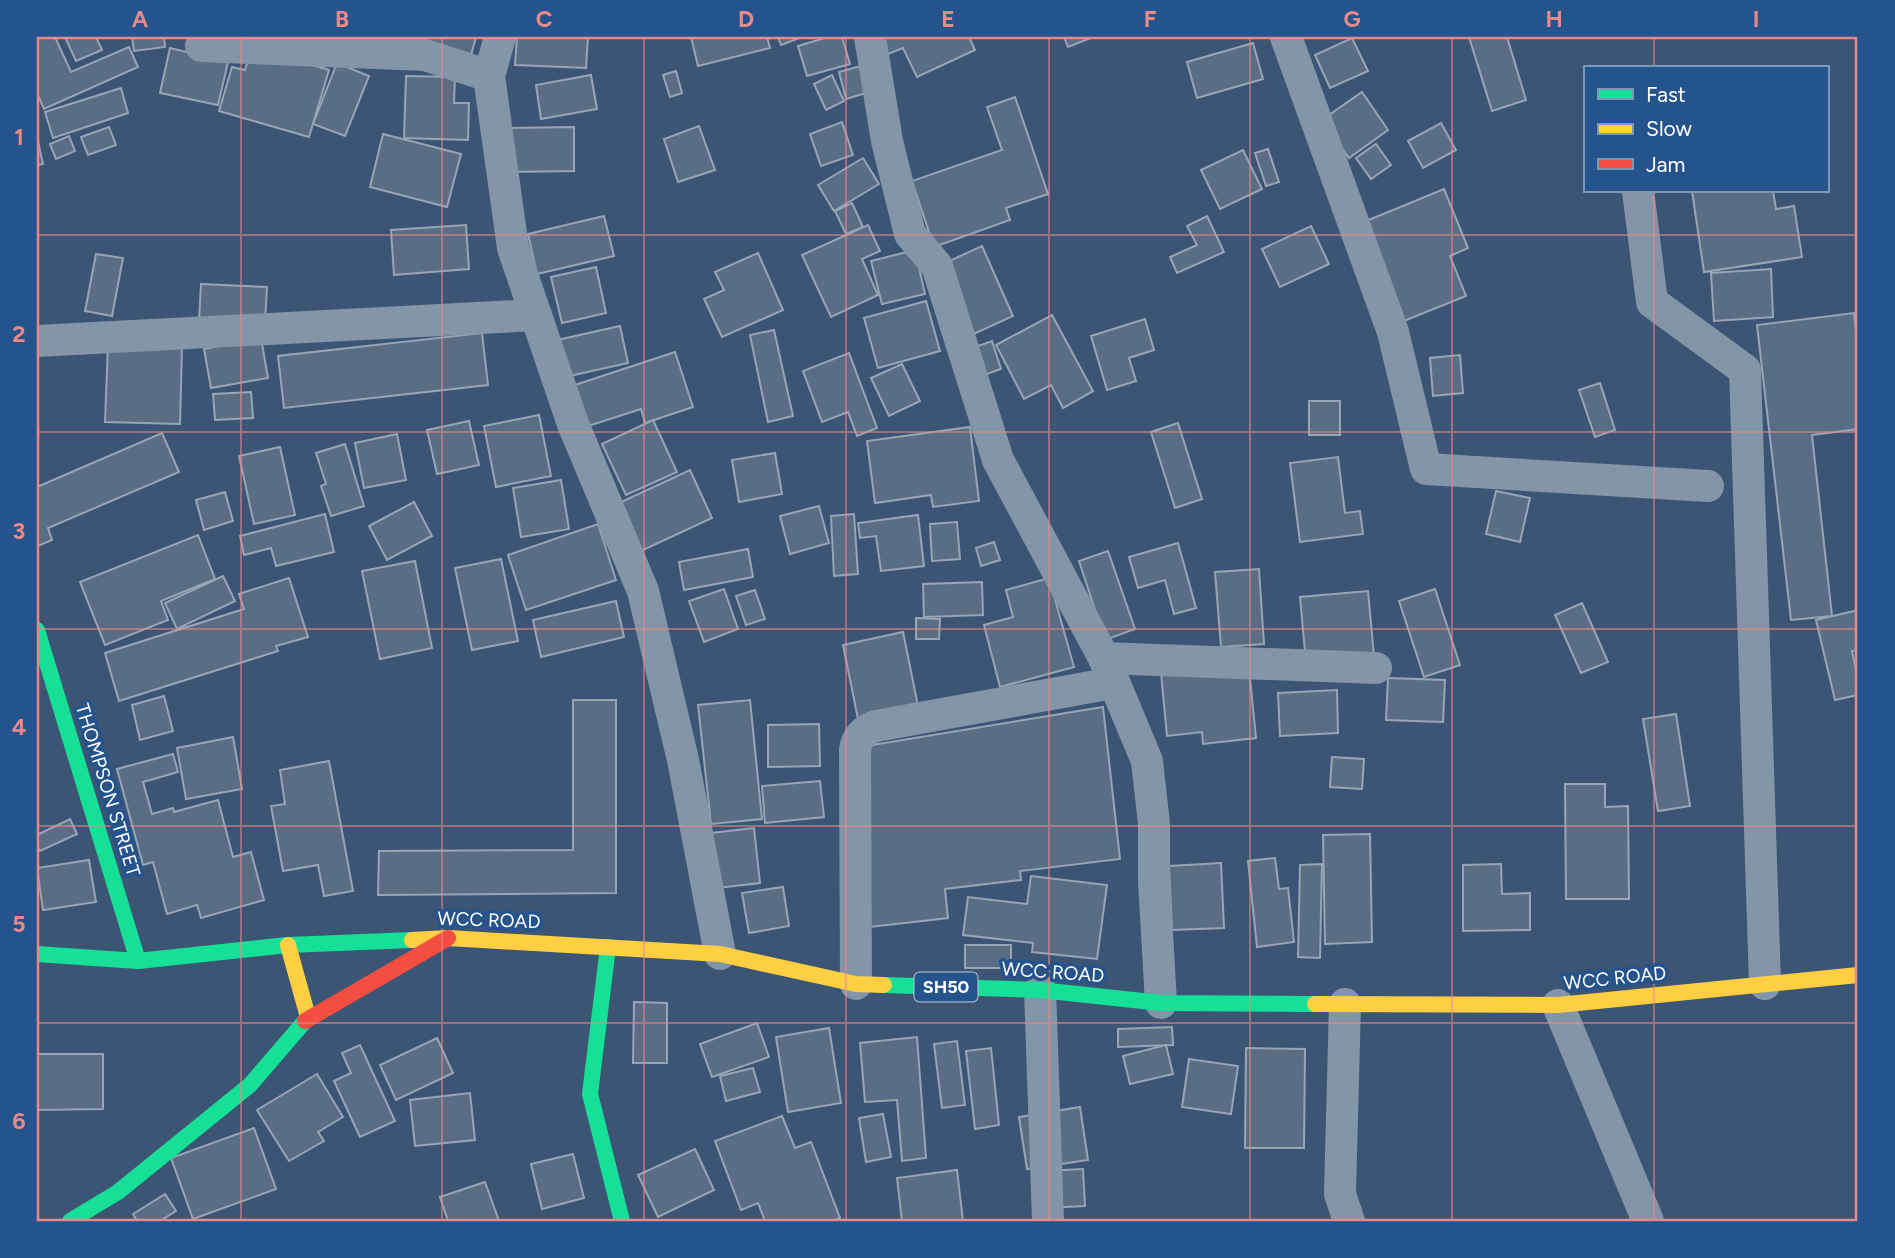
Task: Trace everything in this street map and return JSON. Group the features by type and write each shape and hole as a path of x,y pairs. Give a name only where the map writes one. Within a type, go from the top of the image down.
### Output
{"main road":[{"name":"THOMPSON STREET","path":"37,630 138,961"},
{"name":"WCC ROAD","path":"37,954 138,961 288,945 448,938 720,954 856,984 1040,990 1161,1003 1558,1005 1858,975"},
{"path":"70,1221 118,1192 250,1085 308,1017 448,938"},
{"path":"288,945 308,1017"},
{"path":"608,947 590,1094 622,1221"},
{"path":"117,1212 118,1192"}],"street":[{"path":"500,37 489,76 513,248 573,424 643,592 683,760 720,954"},
{"path":"870,37 887,141 910,234 937,266 998,460 1108,671 1147,761 1154,824 1154,882 1161,1003"},
{"path":"1286,37 1393,332 1426,469 1708,486"},
{"path":"201,46 425,55 489,76"},
{"path":"1638,192 1652,302 1745,370 1765,984"},
{"path":"37,341 536,315"},
{"path":"856,984 855,750 860,736 867,729 1108,671 1376,668"},
{"path":"1040,990 1048,1221"},
{"path":"1345,1004 1340,1194 1349,1221"},
{"path":"1558,1005 1648,1221"}],"building":[{"path":"37,37 55,37 71,72 129,47 138,67 44,109 37,93"},
{"path":"65,37 96,37 102,50 76,61"},
{"path":"132,37 164,37 165,47 134,51"},
{"path":"390,37 476,37 471,55"},
{"path":"517,37 588,37 586,68 515,65"},
{"path":"691,37 767,37 770,48 698,66"},
{"path":"778,37 802,37 781,45"},
{"path":"828,37 842,37 850,64 807,76 798,46"},
{"path":"880,37 969,37 975,50 917,77 903,48 888,54"},
{"path":"1064,37 1093,37 1068,47"},
{"path":"1469,37 1507,37 1526,100 1492,111"},
{"path":"1352,38 1368,71 1330,88 1315,55"},
{"path":"1253,43 1263,79 1197,98 1187,62"},
{"path":"252,47 329,70 309,137 219,111 232,67 245,70"},
{"path":"170,48 228,62 218,105 160,93"},
{"path":"337,63 369,76 345,136 313,124"},
{"path":"868,64 876,90 846,99 839,72"},
{"path":"676,71 682,93 670,97 663,75"},
{"path":"591,75 597,109 541,119 536,85"},
{"path":"832,75 844,101 826,110 814,84"},
{"path":"406,76 455,77 454,103 469,103 468,140 404,138"},
{"path":"121,88 128,113 53,138 45,112"},
{"path":"1362,92 1388,130 1349,158 1322,120"},
{"path":"1015,97 1048,194 1006,208 1010,220 934,247 912,181 1002,150 987,107"},
{"path":"842,122 853,155 821,166 810,134"},
{"path":"1441,123 1456,150 1423,168 1408,141"},
{"path":"699,126 715,170 678,182 664,139"},
{"path":"109,127 116,145 88,155 81,137"},
{"path":"574,127 574,171 507,172 507,128"},
{"path":"383,134 461,154 447,207 370,187"},
{"path":"69,136 75,151 56,159 50,144"},
{"path":"37,137 43,164 37,165"},
{"path":"1376,144 1391,165 1371,179 1356,158"},
{"path":"1268,149 1279,182 1266,186 1255,153"},
{"path":"1243,150 1262,189 1220,209 1201,170"},
{"path":"863,158 879,184 834,211 818,185"},
{"path":"1444,189 1468,248 1450,256 1466,296 1404,321 1349,228"},
{"path":"1692,192 1773,192 1776,209 1794,206 1802,257 1704,272"},
{"path":"852,203 863,227 846,234 835,211"},
{"path":"604,216 614,256 537,274 528,234"},
{"path":"1207,216 1224,252 1177,273 1170,257 1197,245 1187,226"},
{"path":"466,225 469,269 394,275 391,230"},
{"path":"868,225 880,251 862,259 878,295 831,317 802,255"},
{"path":"1311,226 1329,264 1280,287 1262,249"},
{"path":"982,246 1013,316 965,338 934,268"},
{"path":"915,250 925,294 882,304 871,261"},
{"path":"758,253 783,310 722,337 704,299 724,290 715,272"},
{"path":"96,254 123,258 112,316 85,311"},
{"path":"596,267 606,313 562,323 551,277"},
{"path":"1771,269 1773,317 1714,321 1711,273"},
{"path":"201,284 267,287 265,323 199,321"},
{"path":"926,301 940,351 878,368 864,318"},
{"path":"1854,313 1858,347 1858,429 1812,435 1832,616 1791,620 1757,325"},
{"path":"1052,315 1093,391 1063,408 1051,385 1024,399 996,345"},
{"path":"1145,319 1154,350 1129,358 1136,381 1107,390 1091,336"},
{"path":"620,326 628,363 565,377 557,340"},
{"path":"774,330 793,416 768,422 750,335"},
{"path":"482,333 488,385 284,408 278,356"},
{"path":"261,338 268,378 211,388 204,349"},
{"path":"992,341 1001,369 984,375 975,347"},
{"path":"108,344 182,346 180,424 105,422"},
{"path":"675,352 693,407 645,423 641,409 585,427 572,386"},
{"path":"849,353 877,428 857,436 848,412 822,422 803,371"},
{"path":"1460,355 1463,393 1433,396 1430,358"},
{"path":"902,364 920,401 889,416 871,378"},
{"path":"1600,383 1615,430 1595,437 1579,390"},
{"path":"251,392 253,418 215,420 213,394"},
{"path":"1309,401 1340,401 1340,435 1309,435"},
{"path":"539,415 551,476 496,487 484,426"},
{"path":"653,420 677,472 626,495 602,444"},
{"path":"469,421 479,465 437,474 427,430"},
{"path":"1178,423 1202,499 1175,508 1151,432"},
{"path":"970,427 979,501 933,507 931,495 875,503 867,441"},
{"path":"162,433 179,472 48,528 52,540 38,546 37,487"},
{"path":"397,434 406,480 364,488 355,443"},
{"path":"345,444 364,506 331,516 321,486 326,484 316,453"},
{"path":"280,447 295,515 254,524 239,456"},
{"path":"775,453 782,494 739,502 732,460"},
{"path":"1338,457 1345,513 1360,511 1363,534 1300,542 1290,463"},
{"path":"690,470 712,518 641,551 619,503"},
{"path":"561,480 569,529 521,537 513,488"},
{"path":"1496,491 1530,498 1520,542 1486,534"},
{"path":"225,492 233,521 204,530 196,500"},
{"path":"414,502 432,536 387,560 369,526"},
{"path":"819,506 829,543 790,554 780,516"},
{"path":"325,514 334,552 276,566 271,548 244,555 240,536"},
{"path":"854,514 858,574 834,576 831,516"},
{"path":"918,515 924,566 881,571 876,536 860,538 858,523"},
{"path":"957,522 960,559 932,561 930,524"},
{"path":"598,524 616,580 526,610 508,555"},
{"path":"198,535 215,579 161,601 168,620 105,645 80,582"},
{"path":"994,542 1000,560 981,566 976,548"},
{"path":"1178,543 1196,608 1174,614 1165,580 1138,588 1129,557"},
{"path":"748,549 753,577 684,590 679,562"},
{"path":"1108,551 1135,629 1105,640 1079,561"},
{"path":"501,559 518,641 472,650 455,568"},
{"path":"415,561 432,648 380,659 362,571"},
{"path":"1259,569 1264,644 1221,647 1215,572"},
{"path":"223,576 235,601 177,629 165,603"},
{"path":"289,578 308,637 276,646 278,651 119,701 105,653 244,609 239,594"},
{"path":"1049,578 1074,667 1000,687 984,625 1013,617 1006,590"},
{"path":"982,582 983,615 924,617 923,584"},
{"path":"724,589 738,629 704,642 689,601"},
{"path":"1435,589 1460,665 1424,677 1399,601"},
{"path":"755,590 765,619 746,625 736,596"},
{"path":"1368,591 1374,656 1306,663 1300,597"},
{"path":"616,601 624,637 541,657 533,620"},
{"path":"1582,603 1608,662 1581,673 1555,615"},
{"path":"1858,610 1858,650 1852,651 1858,679 1858,695 1835,700 1816,620"},
{"path":"916,618 940,619 939,639 916,639"},
{"path":"903,632 918,706 858,719 843,645"},
{"path":"1249,668 1256,738 1203,744 1202,732 1167,736 1161,673"},
{"path":"1388,678 1445,680 1443,722 1386,720"},
{"path":"1337,690 1338,733 1280,736 1278,693"},
{"path":"164,696 173,731 140,740 132,705"},
{"path":"573,700 616,700 616,893 378,895 379,851 573,850"},
{"path":"750,700 762,819 711,824 698,705"},
{"path":"1103,707 1120,859 1020,871 1021,880 945,889 948,918 870,927 866,746"},
{"path":"1676,714 1690,806 1658,811 1643,719"},
{"path":"819,724 820,766 768,767 768,725"},
{"path":"233,737 242,789 186,799 177,748"},
{"path":"173,754 178,772 143,782 152,814 173,808 174,812 218,800 233,857 251,852 264,900 201,918 197,905 167,914 153,862 143,865 117,769"},
{"path":"1332,757 1364,759 1362,789 1330,787"},
{"path":"329,761 353,891 324,896 318,865 283,871 271,806 285,804 280,770"},
{"path":"820,781 824,817 765,823 762,786"},
{"path":"1565,784 1605,784 1605,807 1628,806 1629,899 1566,899"},
{"path":"70,819 77,834 40,851 37,835"},
{"path":"754,828 760,883 718,888 711,833"},
{"path":"1370,834 1372,942 1325,944 1323,835"},
{"path":"1275,858 1279,889 1288,888 1294,942 1257,947 1248,861"},
{"path":"89,860 96,902 43,910 37,868"},
{"path":"1221,863 1224,928 1172,930 1169,866"},
{"path":"1322,864 1320,958 1298,957 1300,865"},
{"path":"1501,864 1502,894 1530,893 1530,930 1463,931 1463,865"},
{"path":"1031,876 1107,885 1097,959 1032,952 1033,943 963,935 968,897 1027,904"},
{"path":"783,887 789,926 749,933 742,893"},
{"path":"965,945 1011,945 1011,968 965,968"},
{"path":"634,1002 667,1003 667,1063 633,1063"},
{"path":"757,1023 769,1057 712,1077 700,1044"},
{"path":"1172,1027 1173,1045 1118,1047 1118,1029"},
{"path":"829,1028 841,1103 788,1112 776,1037"},
{"path":"917,1037 926,1158 902,1161 897,1100 865,1102 860,1043"},
{"path":"437,1038 453,1073 396,1100 380,1065"},
{"path":"957,1041 965,1105 942,1108 934,1044"},
{"path":"360,1045 395,1121 360,1137 334,1081 351,1073 342,1053"},
{"path":"1166,1045 1173,1074 1130,1084 1123,1056"},
{"path":"991,1048 999,1125 975,1129 966,1051"},
{"path":"1246,1048 1305,1049 1304,1148 1245,1148"},
{"path":"37,1054 103,1054 103,1109 37,1110"},
{"path":"1189,1059 1238,1066 1231,1114 1182,1107"},
{"path":"753,1068 760,1092 726,1101 720,1076"},
{"path":"317,1074 343,1117 318,1132 324,1141 289,1161 257,1110"},
{"path":"470,1093 475,1140 415,1146 410,1100"},
{"path":"1080,1107 1088,1160 1027,1169 1019,1117"},
{"path":"883,1114 891,1157 866,1162 859,1118"},
{"path":"782,1116 795,1148 811,1142 840,1218 832,1221 765,1221 758,1203 741,1210 715,1141"},
{"path":"254,1128 276,1189 193,1219 171,1158"},
{"path":"695,1149 714,1190 658,1217 638,1175"},
{"path":"573,1154 584,1198 542,1209 531,1164"},
{"path":"1083,1169 1085,1206 1045,1208 1043,1171"},
{"path":"957,1170 963,1221 902,1221 897,1178"},
{"path":"485,1182 499,1221 448,1221 440,1197"},
{"path":"165,1194 176,1211 160,1221 137,1221 133,1214"}],"traffic: fast":[{"path":"37,630 138,961"},
{"path":"37,954 138,961 288,945 412,940"},
{"path":"608,947 590,1094 622,1221"},
{"path":"884,985 1040,990 1161,1003 1315,1004"},
{"path":"70,1221 118,1192 250,1085 305,1021"}],"traffic: slow":[{"path":"412,940 448,938 720,954 856,984 884,985"},
{"path":"288,945 308,1017"},
{"path":"1315,1004 1558,1005 1858,975"}],"traffic: jam":[{"path":"305,1021 448,938"}]}
